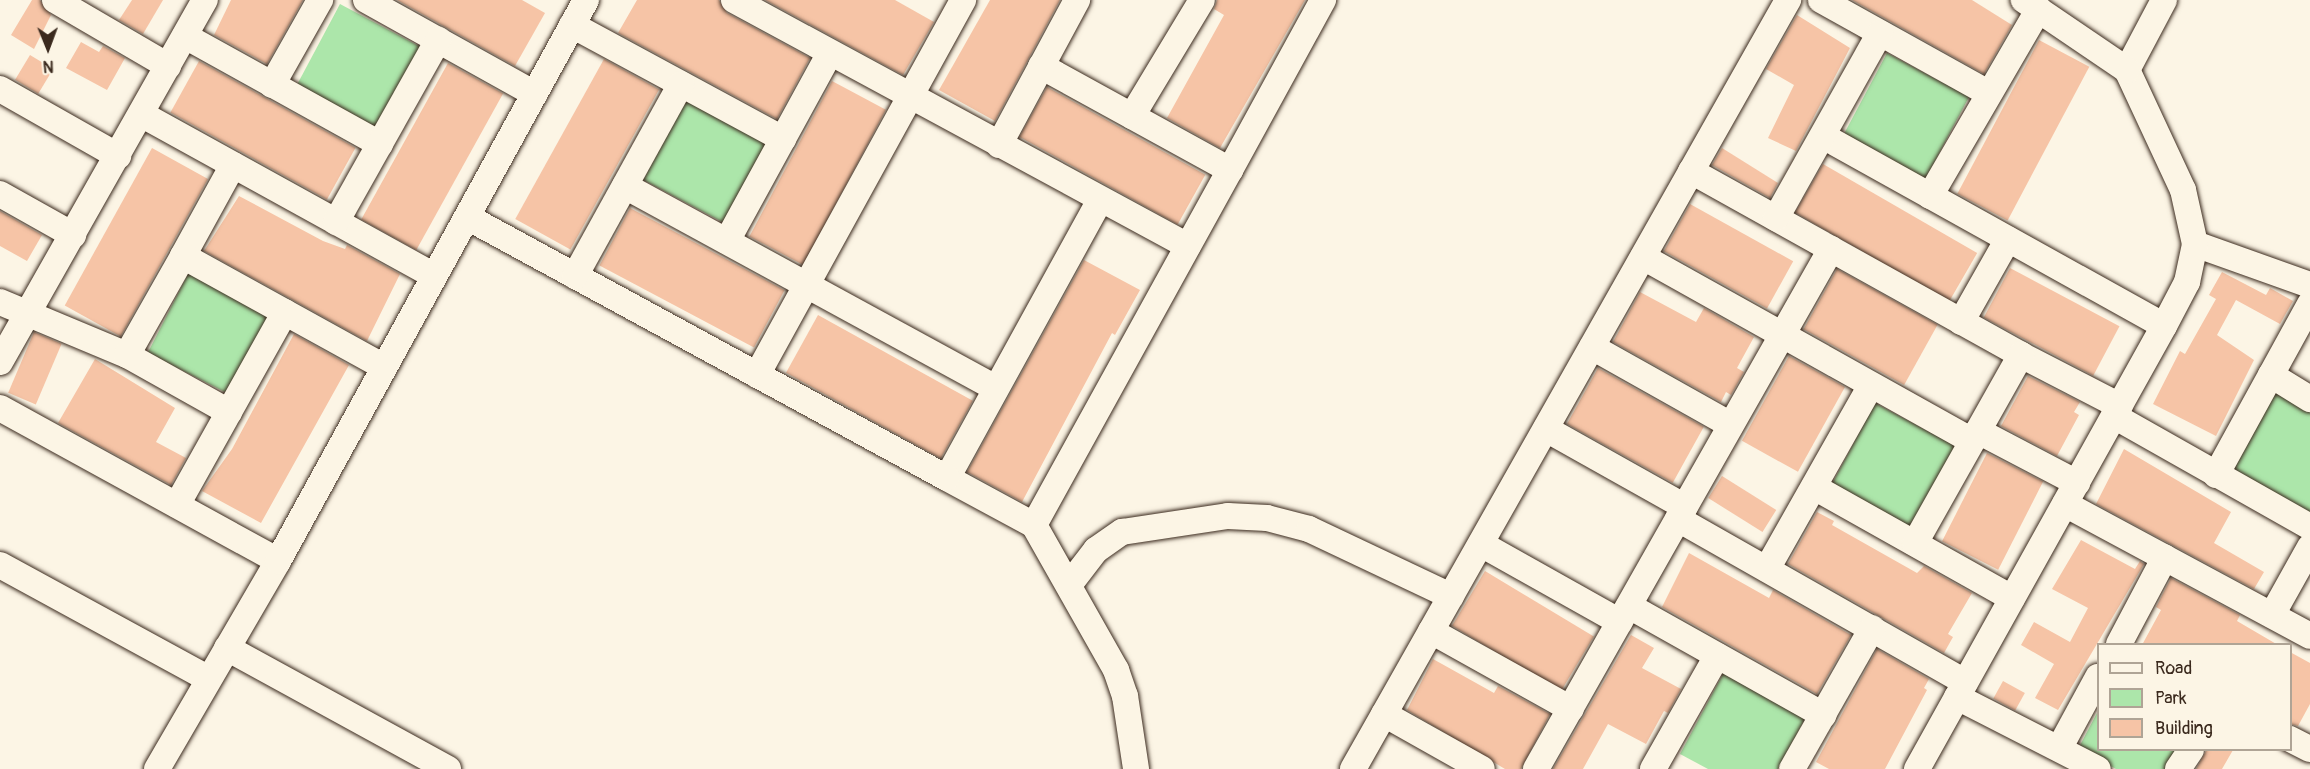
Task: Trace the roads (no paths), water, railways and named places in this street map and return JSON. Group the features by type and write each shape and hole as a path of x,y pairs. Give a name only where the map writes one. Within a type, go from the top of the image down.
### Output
{"street":[{"path":"56,0 168,66"},
{"path":"0,362 24,315 73,235 205,0"},
{"path":"272,85 320,0"},
{"path":"366,0 535,94"},
{"path":"734,0 1188,246"},
{"path":"999,145 1077,0"},
{"path":"1034,525 1323,0"},
{"path":"1353,769 1788,0"},
{"path":"1821,0 1988,93"},
{"path":"2127,70 2164,0"},
{"path":"757,375 910,96 955,3"},
{"path":"1132,116 1194,3"},
{"path":"1917,769 2164,326 2187,282 2195,244 2182,190 2127,70 2031,4 1988,93 1930,196"},
{"path":"157,769 207,678 278,561 535,94 580,7 681,84 783,139"},
{"path":"1776,218 1880,33"},
{"path":"184,36 380,144"},
{"path":"336,222 438,40"},
{"path":"727,241 830,53"},
{"path":"1041,66 1230,170"},
{"path":"575,276 681,84"},
{"path":"0,89 118,156"},
{"path":"141,114 434,276"},
{"path":"1823,136 2164,326"},
{"path":"127,356 233,165"},
{"path":"1691,171 2021,355 2117,411 2216,475 2310,527"},
{"path":"625,186 996,388"},
{"path":"0,194 73,235"},
{"path":"947,478 1100,200"},
{"path":"467,217 1034,525 1116,670 1125,696 1136,769"},
{"path":"1961,322 2008,239"},
{"path":"2195,244 2310,285"},
{"path":"1536,769 1831,249"},
{"path":"183,256 384,367"},
{"path":"1643,257 1871,385 1976,436 2071,493 2165,557 2310,636"},
{"path":"0,302 24,315 127,356 229,412"},
{"path":"2216,475 2310,304"},
{"path":"177,505 285,312"},
{"path":"1592,347 1731,425"},
{"path":"1915,543 2021,355"},
{"path":"2271,375 2310,399"},
{"path":"1767,569 1871,385"},
{"path":"0,408 278,561"},
{"path":"1546,429 1767,569 1872,628 1961,690 2098,769"},
{"path":"1814,487 2013,598"},
{"path":"1069,585 1096,550 1122,532 1228,516 1267,518 1309,529 1451,596"},
{"path":"1481,544 1624,614 1717,656 1823,715"},
{"path":"2272,615 2310,547"},
{"path":"2119,643 2165,557"},
{"path":"0,565 207,678"},
{"path":"1792,769 1872,628"},
{"path":"1431,631 1571,709"},
{"path":"227,648 448,769"},
{"path":"1664,765 1717,656"},
{"path":"2060,747 2097,679"},
{"path":"1384,714 1482,769"},
{"path":"2292,740 2310,750 2300,769"},
{"path":"2178,769 2190,751"}]}
